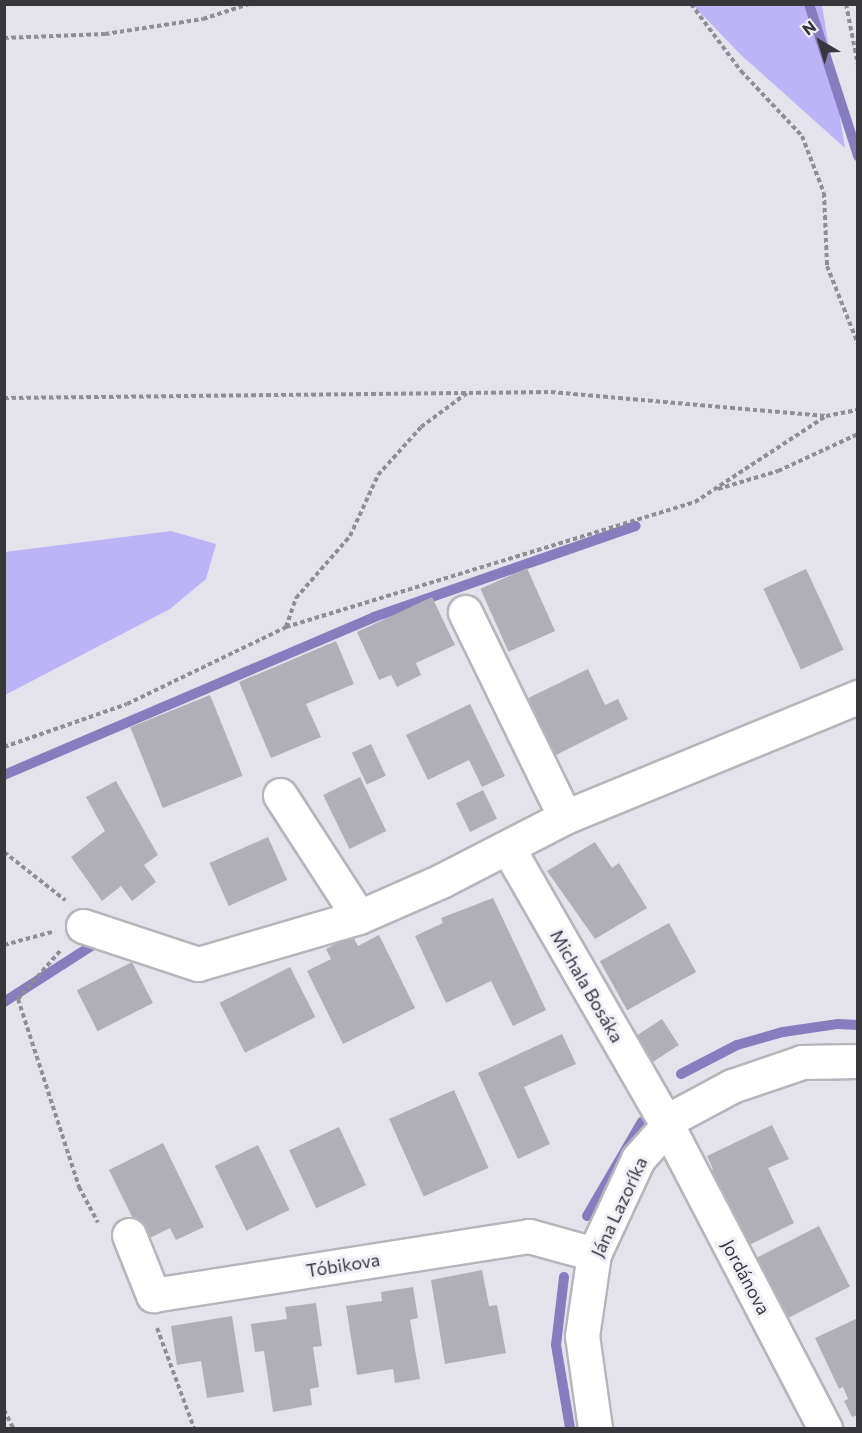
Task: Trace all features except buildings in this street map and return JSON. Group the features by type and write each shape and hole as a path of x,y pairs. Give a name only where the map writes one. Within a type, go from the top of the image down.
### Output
{"street":[{"path":"465,612 565,817"},
{"path":"82,926 198,964 359,917 508,848 565,817 858,697"},
{"path":"280,795 359,917"},
{"name":"Michala Bosáka","path":"508,848 667,1125"},
{"name":"Jána Lazoríka","path":"596,1428 582,1336 594,1254 638,1159 667,1125 732,1086 802,1062 858,1061"},
{"name":"Jordánova","path":"667,1125 825,1428"},
{"name":"Tóbikova","path":"115,1232 153,1295 529,1236 594,1254"}],"path":[{"path":"4,39 105,34 203,19 249,4"},
{"path":"691,4 741,71 802,136 824,193 828,266 858,344"},
{"path":"846,4 858,65"},
{"path":"4,398 551,392 826,417 858,410"},
{"path":"286,627 296,598 350,536 378,475 421,427 468,393"},
{"path":"4,747 127,704 286,627 695,502 826,417"},
{"path":"712,490 778,471 858,434"},
{"path":"4,852 89,918 18,999 79,1187 115,1232"},
{"path":"4,945 82,926"},
{"path":"153,1321 165,1341 194,1428"},
{"path":"4,1410 13,1428"}],"shaded area":[{"path":"693,5 822,5 845,148 741,55"},
{"path":"171,531 216,544 206,579 170,609 5,695 5,552"}],"waterway":[{"path":"809,4 858,156"},
{"path":"4,775 374,617 636,526"},
{"path":"4,1002 99,941"},
{"path":"681,1074 737,1045 783,1032 838,1024 858,1025"},
{"path":"587,1216 642,1122"},
{"path":"564,1277 556,1345 570,1428"}]}
